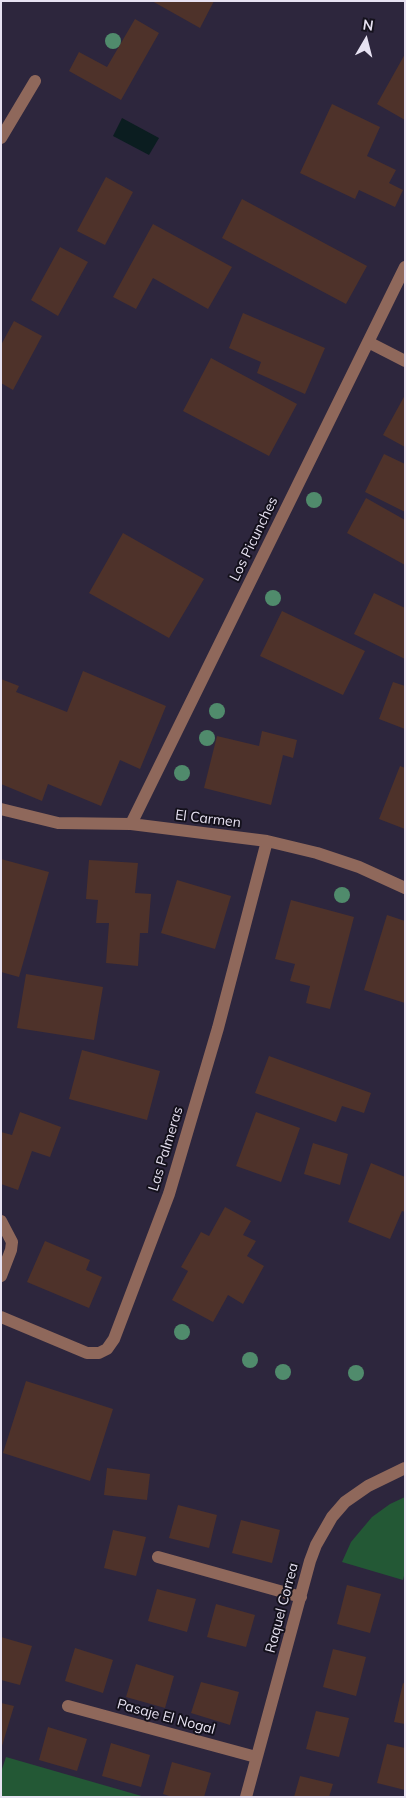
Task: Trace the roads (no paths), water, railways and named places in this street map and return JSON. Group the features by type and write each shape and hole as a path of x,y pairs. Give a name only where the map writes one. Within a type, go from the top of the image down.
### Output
{"street":[{"path":"1,138 35,81"},
{"name":"Los Picunches","path":"131,824 405,267"},
{"path":"368,342 405,361"},
{"name":"El Carmen","path":"1,809 58,823 131,824 267,841 318,853 359,867 405,888"},
{"name":"Las Palmeras","path":"1,1317 87,1353 99,1353 107,1349 114,1339 169,1194 218,1028 267,841"},
{"path":"1,1221 12,1242 11,1250 1,1276"},
{"name":"Raquel Correa","path":"246,1797 316,1545 332,1517 345,1502 368,1486 405,1468"},
{"path":"158,1557 301,1596"},
{"name":"Pasaje El Nogal","path":"68,1706 256,1757"}]}
